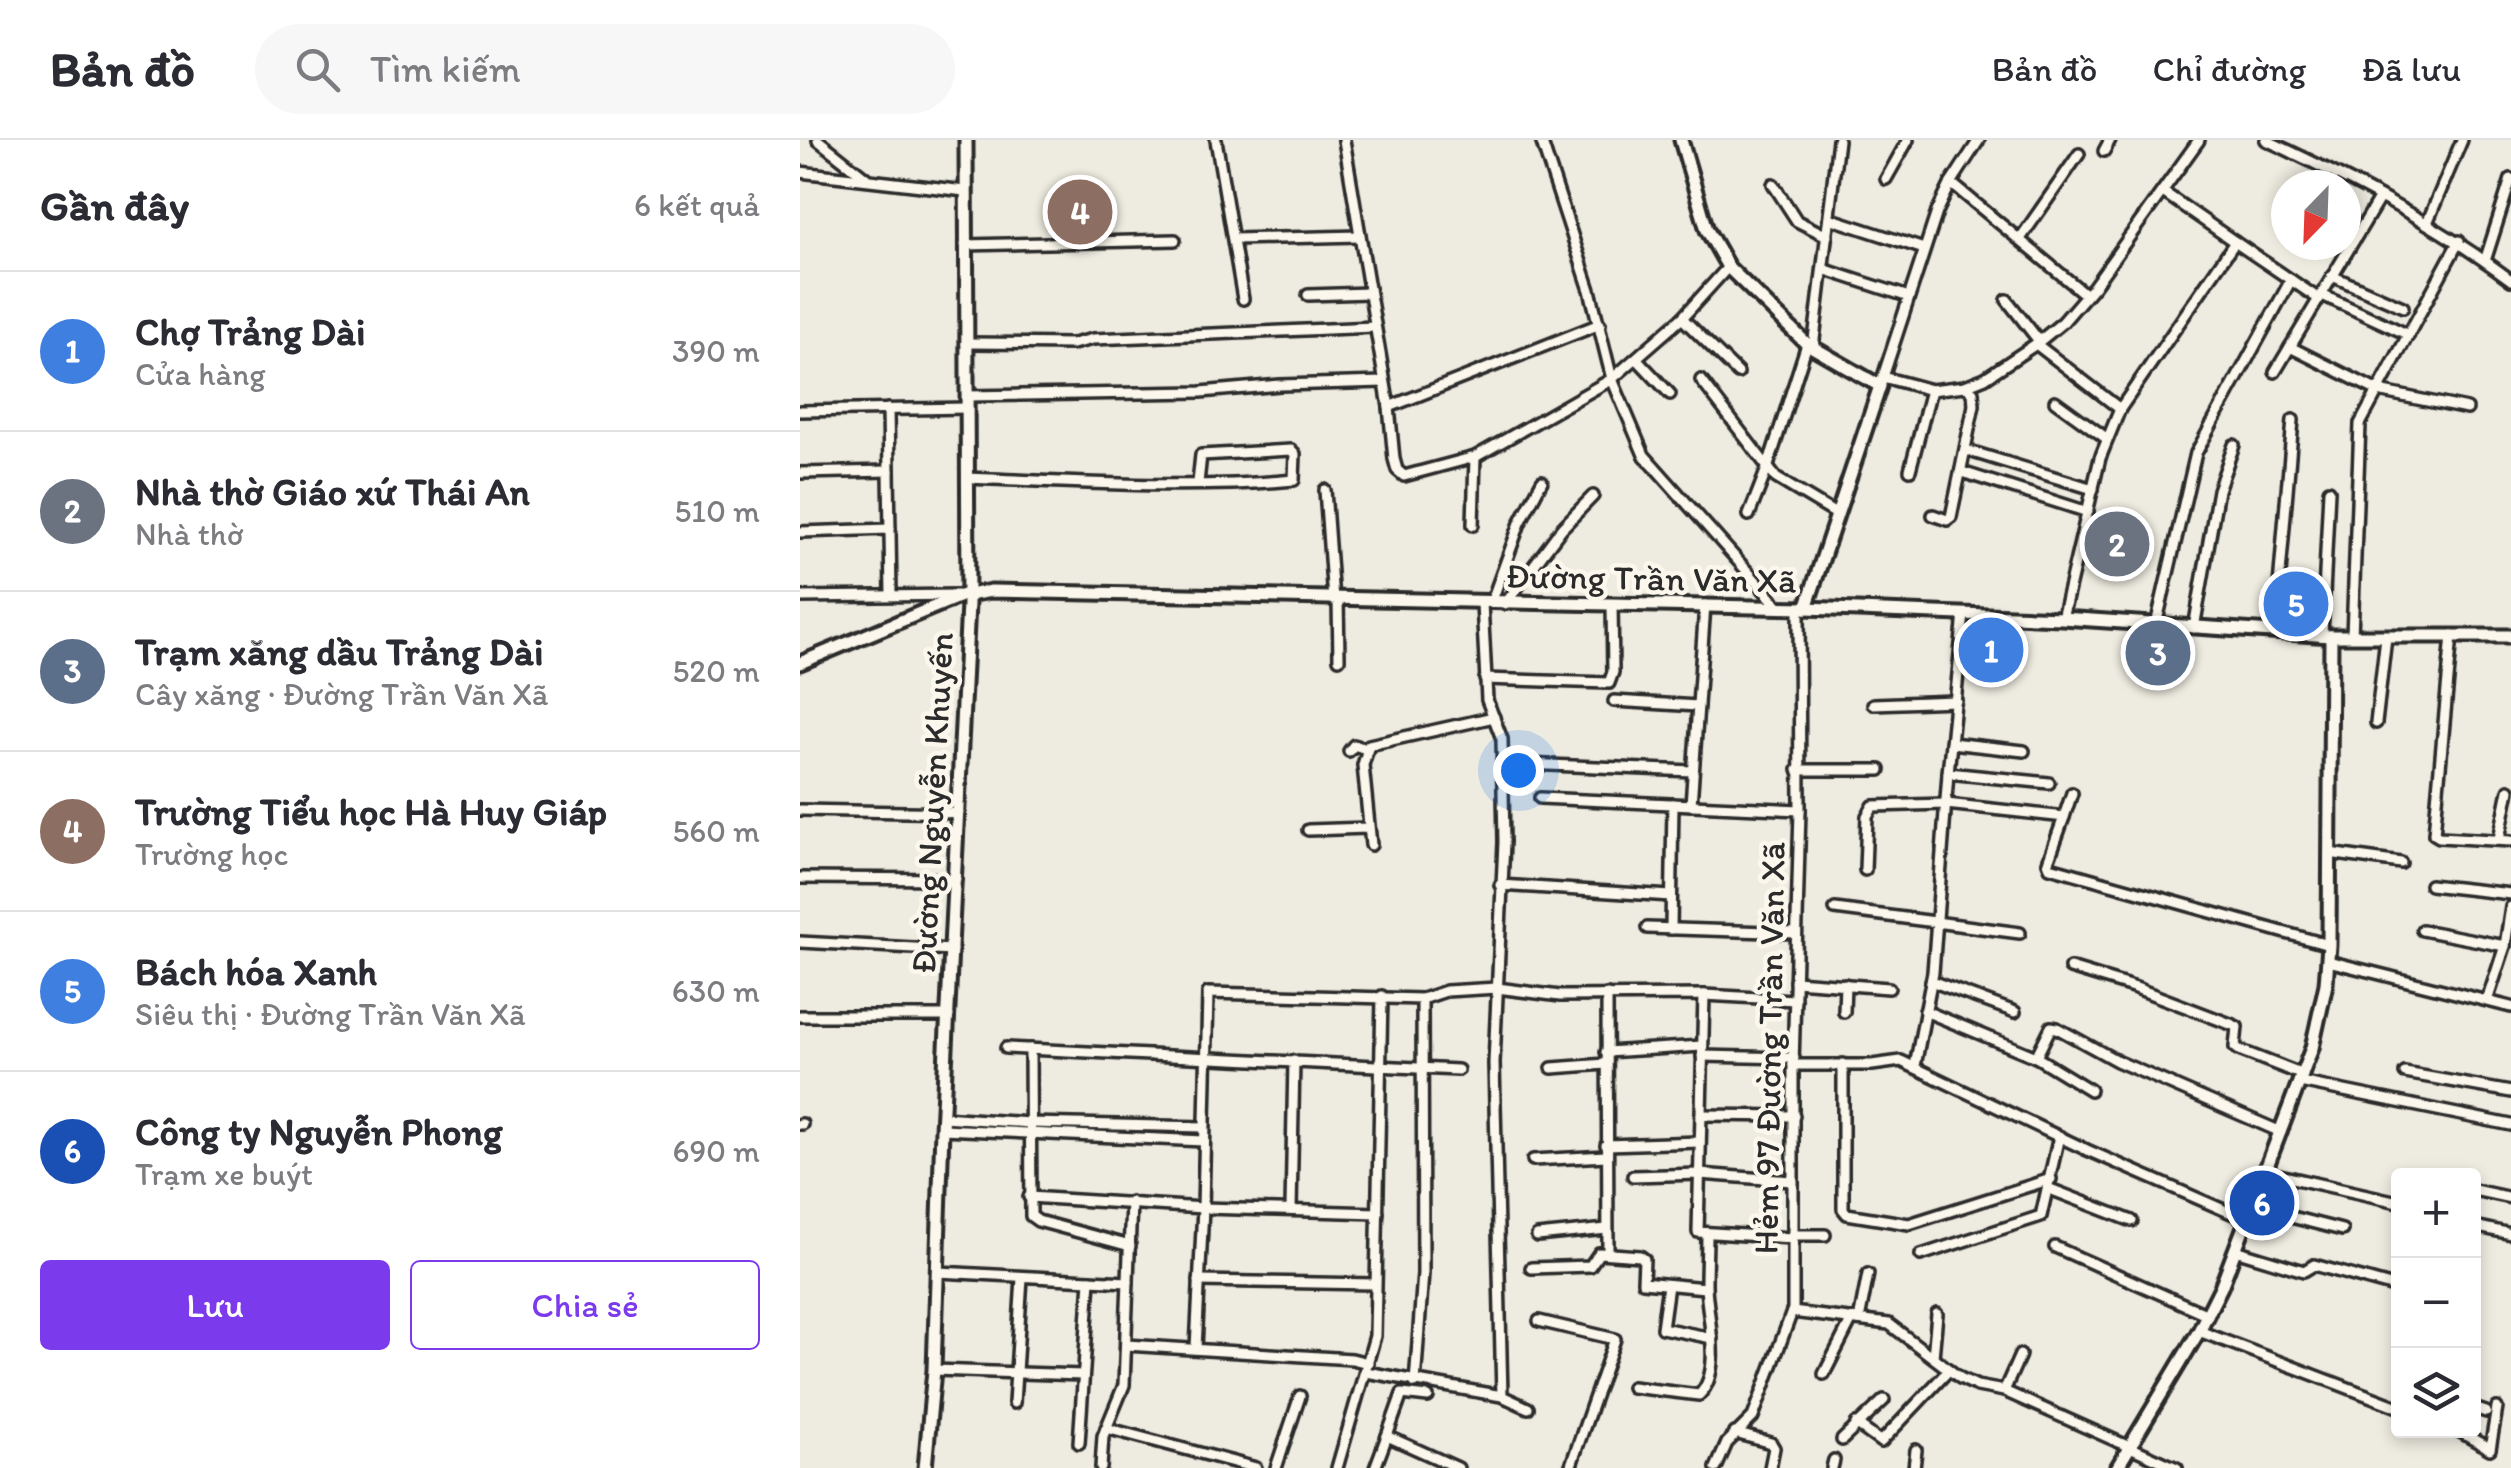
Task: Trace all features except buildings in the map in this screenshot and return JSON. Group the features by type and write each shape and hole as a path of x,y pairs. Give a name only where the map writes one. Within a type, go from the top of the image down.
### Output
{"street":[{"path":"818,140 868,180"},
{"name":"Đường Nguyễn Khuyến","path":"926,1468 934,1370 966,595 966,140"},
{"path":"1216,140 1243,299"},
{"path":"1344,140 1389,407 1394,459 1404,476 1475,457 1612,379 1682,318 1728,267"},
{"path":"1542,140 1600,324 1612,379 1644,455 1780,607"},
{"path":"1681,140 1707,230 1728,267 1810,346 1882,382 1931,390 1965,386 1985,378 2063,322 2163,192 2196,141"},
{"path":"1749,514 1810,346 1838,140"},
{"path":"1886,179 1908,140"},
{"path":"1803,608 1924,249 1951,183 1979,140"},
{"path":"2104,152 2110,140"},
{"path":"2266,140 2290,145 2458,241 2511,280"},
{"path":"2426,223 2462,140"},
{"path":"2020,239 2079,154"},
{"path":"800,172 966,191"},
{"path":"2486,261 2511,179"},
{"path":"1951,183 2086,295"},
{"path":"1773,184 1798,222 1827,236"},
{"path":"2163,192 2290,280 2409,335"},
{"path":"2276,372 2380,197"},
{"path":"1830,218 1924,249"},
{"path":"1234,239 1360,236"},
{"path":"965,245 1175,240"},
{"path":"2352,636 2360,424 2458,241"},
{"path":"2062,618 2106,438 2120,409 2234,242"},
{"path":"1823,269 1909,297"},
{"path":"2332,276 2403,308"},
{"path":"2156,625 2196,453 2290,280"},
{"path":"1308,295 1369,293"},
{"path":"2007,300 2038,342 2120,409"},
{"path":"1682,318 1738,373"},
{"path":"1389,407 1600,324"},
{"path":"966,344 1073,344 1093,339 1374,326"},
{"path":"2290,347 2378,390 2467,409"},
{"path":"1637,359 1670,394"},
{"path":"1701,380 1768,469 1787,486 1836,514"},
{"path":"800,412 1384,382"},
{"path":"1934,515 1947,520 1951,517 1962,472 1975,397 1965,386"},
{"path":"1910,470 1931,390"},
{"path":"2055,401 2106,438"},
{"path":"888,408 891,595"},
{"path":"2275,633 2293,420"},
{"path":"2194,628 2218,490 2234,444"},
{"path":"967,478 1198,483 1262,484 1294,480 1295,454 1292,450 1200,455 1198,483"},
{"path":"1966,450 2093,489"},
{"path":"1473,525 1475,457"},
{"path":"800,473 889,471"},
{"path":"1962,472 2088,512"},
{"path":"1502,1396 1494,1124 1504,842 1500,728 1487,700 1485,679 1486,603 1542,481"},
{"path":"1325,490 1338,660"},
{"path":"2117,1468 2208,1315 2302,1079 2319,1017 2329,945 2329,490"},
{"path":"1505,604 1562,528 1593,496"},
{"path":"800,532 890,529"},
{"name":"Đường Trần Văn Xã","path":"800,663 966,595 994,591 1780,607 2062,618 2327,636 2511,636"},
{"path":"800,597 966,595"},
{"path":"1485,679 1609,683 1613,672 1612,604"},
{"path":"1691,805 1705,605"},
{"name":"Hẻm 97 Đường Trần Văn Xã","path":"1716,1468 1736,1432 1753,1417 1792,1312 1803,608"},
{"path":"1914,1066 1938,920 1964,614"},
{"path":"2452,635 2434,834 2511,840"},
{"path":"2376,723 2386,636"},
{"path":"1614,701 1698,706"},
{"path":"1873,704 1956,701"},
{"path":"1370,845 1363,765 1366,749 1388,739 1494,717"},
{"path":"1951,742 2024,751"},
{"path":"1352,744 1366,749"},
{"path":"1502,763 1694,771"},
{"path":"1798,770 1880,770"},
{"path":"1948,774 2049,783"},
{"path":"2499,839 2509,790"},
{"path":"2072,793 2048,862 2050,867 2329,945"},
{"path":"1540,798 1800,810"},
{"path":"1671,929 1673,804"},
{"path":"1865,870 1870,807 1946,804 2064,818"},
{"path":"800,810 959,812"},
{"path":"1308,830 1368,828"},
{"path":"2329,853 2400,862"},
{"path":"800,878 956,879"},
{"path":"2430,885 2511,894"},
{"path":"1500,886 1671,896"},
{"path":"2487,1002 2505,946 2511,908"},
{"path":"1835,909 2020,932"},
{"path":"1646,928 1796,933"},
{"path":"2422,930 2505,946"},
{"path":"800,942 952,950"},
{"path":"2328,961 2511,1006"},
{"path":"2070,968 2233,1025 2238,1031 2235,1047 2302,1079 2510,1125 2511,1113"},
{"path":"1796,981 1889,988"},
{"path":"1931,981 2016,1012"},
{"path":"1844,1012 1845,984"},
{"path":"1196,1348 1208,993 1422,999 1446,991 1496,988 1560,996 1704,995 1795,1000"},
{"path":"1704,995 1698,1232 1826,1235"},
{"path":"1337,1468 1375,1336 1382,996"},
{"path":"1607,996 1608,1253"},
{"path":"1415,1383 1423,1272 1422,999"},
{"path":"1926,1010 2036,1057 2090,1090"},
{"path":"800,1016 949,1016"},
{"path":"2036,1057 2046,1033 2051,1027 2056,1028 2117,1060 2282,1132"},
{"path":"1006,1048 1458,1070"},
{"path":"1030,1049 1031,1216 1130,1246"},
{"path":"1606,1052 1702,1051 1843,1064 1894,1060 2247,1220"},
{"path":"1291,1210 1294,1061"},
{"path":"1552,1068 1606,1064"},
{"path":"1843,1064 1842,1209 1848,1214 1909,1224 2051,1184 2132,1221"},
{"path":"2405,1073 2511,1092"},
{"path":"1701,1115 1794,1116"},
{"path":"942,1123 1204,1141"},
{"path":"1030,1128 1204,1127"},
{"path":"1921,1255 2037,1219 2044,1211 2060,1136"},
{"path":"1606,1145 1700,1142"},
{"path":"1533,1160 1606,1156"},
{"path":"2266,1172 2391,1200"},
{"path":"1633,1176 1700,1174 1792,1181"},
{"path":"2481,1192 2511,1198"},
{"path":"1029,1197 1378,1214"},
{"path":"1101,1468 1106,1428 1124,1385 1131,1202"},
{"path":"2252,1206 2342,1230"},
{"path":"2481,1228 2511,1234"},
{"path":"1538,1236 1607,1230"},
{"path":"1632,1387 1703,1392 1712,1338 1705,1288 1707,1234"},
{"path":"2055,1247 2208,1315"},
{"path":"2236,1250 2304,1271 2314,1265 2391,1286"},
{"path":"1531,1268 1590,1266 1597,1254 1644,1257 1643,1282 1705,1288"},
{"path":"938,1272 1128,1282"},
{"path":"1824,1374 1856,1319 1868,1274"},
{"path":"1014,1403 1022,1278"},
{"path":"1079,1443 1090,1280"},
{"path":"1199,1281 1375,1284"},
{"path":"1668,1286 1662,1328 1712,1338"},
{"path":"1792,1312 1889,1324 1949,1370 1977,1386 2004,1391 2177,1468"},
{"path":"1933,1357 1937,1314"},
{"path":"1539,1320 1615,1339 1570,1468"},
{"path":"2199,1330 2391,1404"},
{"path":"1126,1344 1352,1358 1367,1368 1415,1383 1502,1396 1528,1408"},
{"path":"2004,1391 2020,1354"},
{"path":"934,1370 1083,1375"},
{"path":"1856,1424 1881,1442 1949,1370"},
{"path":"1375,1468 1402,1394 1428,1398"},
{"path":"1276,1468 1300,1396"},
{"path":"1842,1440 1884,1400"},
{"path":"2470,1438 2490,1450 2497,1408"},
{"path":"2481,1410 2486,1412"},
{"path":"1106,1428 1256,1468"},
{"path":"1736,1432 1771,1444 1774,1448 1770,1468"},
{"path":"1387,1436 1458,1468"},
{"path":"1914,1468 1916,1450"}],"place":[{"name":"Trường Tiểu học Hà Huy Giáp","path":"1080,212"},
{"name":"Nhà thờ Giáo xứ Thái An","path":"2117,544"},
{"name":"Bách hóa Xanh","path":"2296,604"},
{"name":"Chợ Trảng Dài","path":"1991,650"},
{"name":"Trạm xăng dầu Trảng Dài","path":"2158,653"},
{"name":"Công ty Nguyễn Phong","path":"2262,1203"}]}
